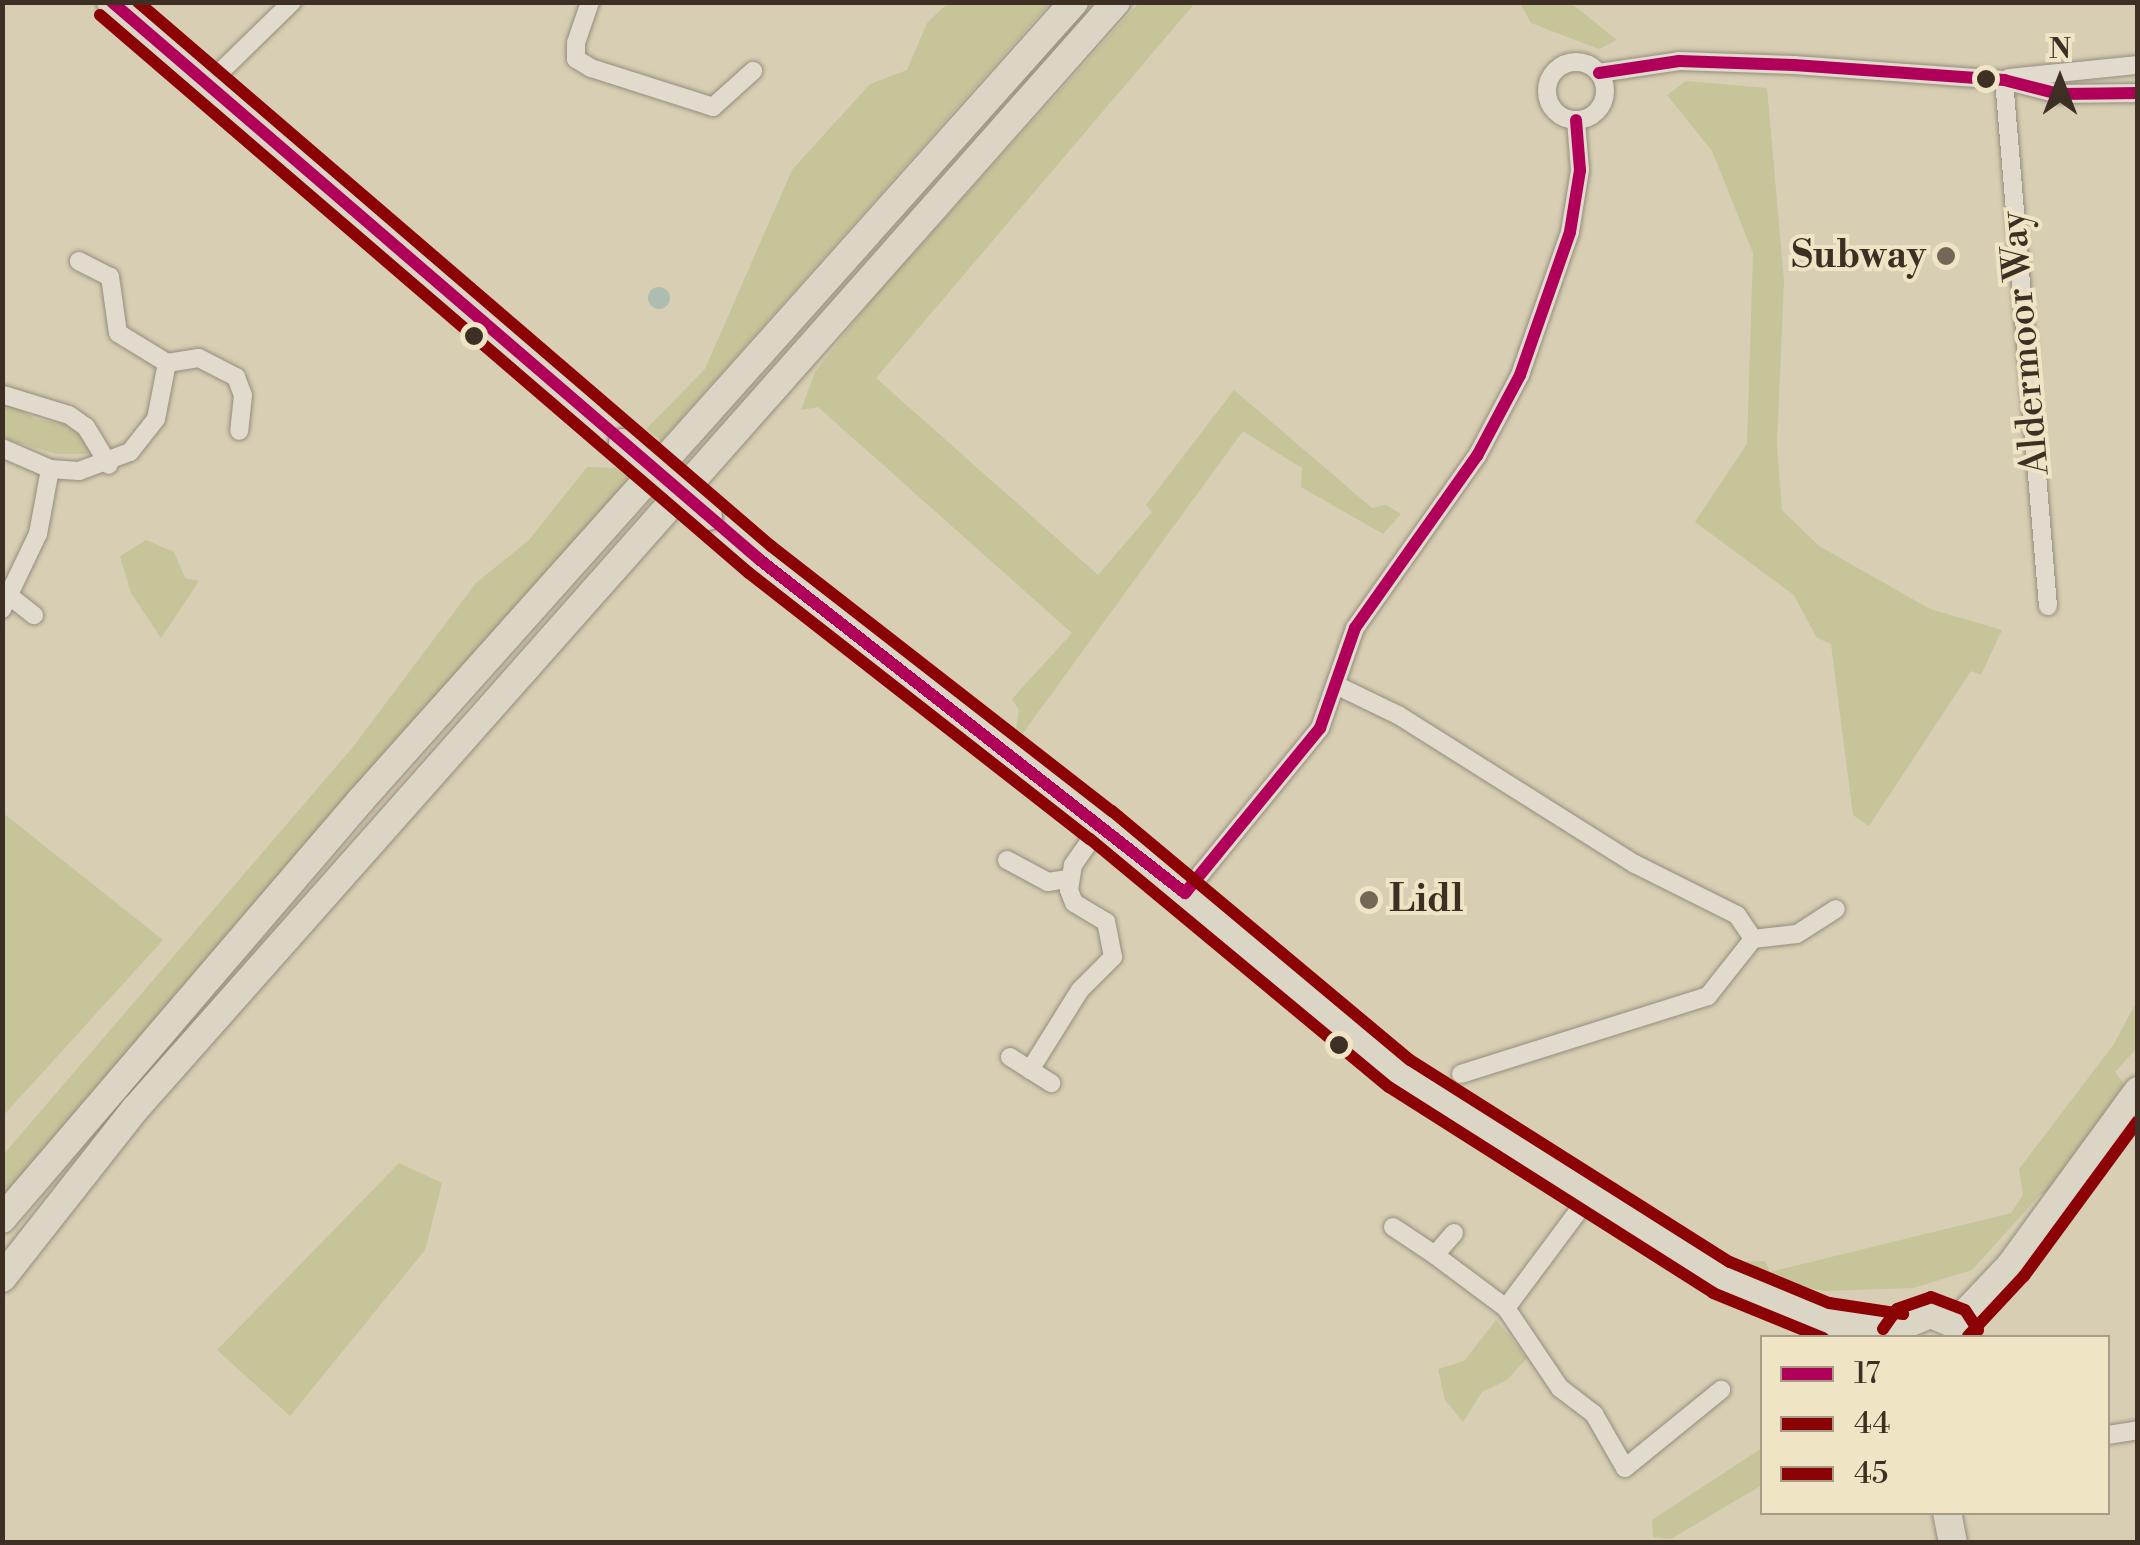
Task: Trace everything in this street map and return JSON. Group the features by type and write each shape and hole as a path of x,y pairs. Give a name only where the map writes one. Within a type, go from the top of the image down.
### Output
{"main road":[{"path":"111,2 210,82 708,516 926,694 1101,825 1400,1074 1772,1303 1843,1325 1899,1334 1930,1314 1958,1331 2138,1091"},
{"path":"2,1220 360,800 1074,2"},
{"path":"2,1278 150,1093 1116,2"},
{"path":"1948,1515 1953,1542"}],"street":[{"path":"210,82 292,2"},
{"path":"590,2 576,43 576,59 591,68 713,108 753,71"},
{"path":"1576,120 1555,112 1548,101 1553,73 1574,62 1599,73 1679,61 2004,80 2138,65"},
{"path":"1576,120 1601,106 1599,73"},
{"path":"2004,80 2058,94 2138,92"},
{"name":"Aldermoor Way","path":"2004,80 2048,606"},
{"path":"1184,893 1320,728 1338,686 1354,628 1477,456 1520,375 1570,232 1580,170 1576,120"},
{"path":"78,261 110,277 118,333 166,362 199,358 236,377 243,395 240,432"},
{"path":"2,448 50,468 108,465 138,444 156,419 166,362"},
{"path":"4,395 86,427 108,465"},
{"path":"34,615 7,604 38,534 50,468"},
{"path":"1338,686 1398,716 1635,864 1737,915 1752,939"},
{"path":"1030,1070 1080,990 1106,967 1115,948 1106,922 1074,904 1068,879 1101,825"},
{"path":"1007,860 1048,882 1068,879"},
{"path":"1461,1074 1708,996 1752,939 1797,934 1836,909"},
{"path":"1010,1057 1051,1083"},
{"path":"1506,1308 1592,1194"},
{"path":"1393,1227 1506,1308 1560,1388 1594,1414 1625,1468 1721,1390"},
{"path":"1435,1255 1454,1232"},
{"path":"2110,1435 2138,1430"}],"shaded area":[{"path":"1140,2 1195,3 876,378 1098,575 1152,512 1146,505 1234,390 1372,508 1386,505 1401,514 1383,534 1301,487 1302,468 1243,431 1023,733 1016,729 1019,710 1012,699 1072,633 818,407 801,410 815,372 873,298"},
{"path":"948,3 1050,3 661,441 646,429 705,369 792,170 870,84 907,70 927,23"},
{"path":"1520,3 1571,3 1617,40 1599,49 1578,41 1531,23"},
{"path":"1686,81 1767,88 1784,281 1777,445 1782,510 1819,546 1930,609 2002,630 1981,675 1971,671 1869,826 1853,815 1831,644 1817,638 1794,595 1695,522 1747,444 1753,253 1712,151 1667,95"},
{"path":"659,287 667,290 667,306 659,309 651,306 648,298 651,290"},
{"path":"2,398 35,419 75,426 96,454 56,454 3,438"},
{"path":"587,467 618,468 631,479 3,1198 3,1155 353,747 476,583 529,540"},
{"path":"146,540 174,552 185,578 199,581 161,638 131,593 120,556"},
{"path":"3,813 163,940 3,1116"},
{"path":"2137,1001 2137,1048 2115,1072 2124,1084 2059,1187 2040,1195 1972,1270 1913,1288 1824,1291 1761,1278 1727,1262 1765,1261 1770,1272 2011,1213 2023,1195 2019,1169 2114,1044"},
{"path":"399,1163 442,1183 425,1250 290,1416 217,1350"},
{"path":"1496,1320 1527,1358 1507,1380 1482,1392 1463,1422 1445,1400 1438,1369 1464,1361"},
{"path":"1760,1449 1760,1486 1671,1539 1653,1537 1652,1520"}],"transit line":[{"name":"17","path":"112,2 760,560 1185,893"},
{"name":"45","path":"138,2 771,546 1112,811 1410,1060 1730,1262 1829,1303 1903,1314"},
{"name":"44","path":"100,15 749,573 1090,839 1389,1087 1713,1293 1816,1335"},
{"name":"17","path":"1599,73 1679,61 1794,65 2004,80 2059,94 2138,93"},
{"name":"17","path":"1185,893 1320,728 1355,628 1477,456 1520,375 1570,232 1580,170 1576,120"},
{"name":"44","path":"1969,1335 2024,1276 2138,1121"},
{"name":"45","path":"1883,1329 1897,1309 1931,1297 1965,1310 1978,1330"}],"place":[{"name":"Subway","path":"1946,256"},
{"name":"Lidl","path":"1369,900"}]}
